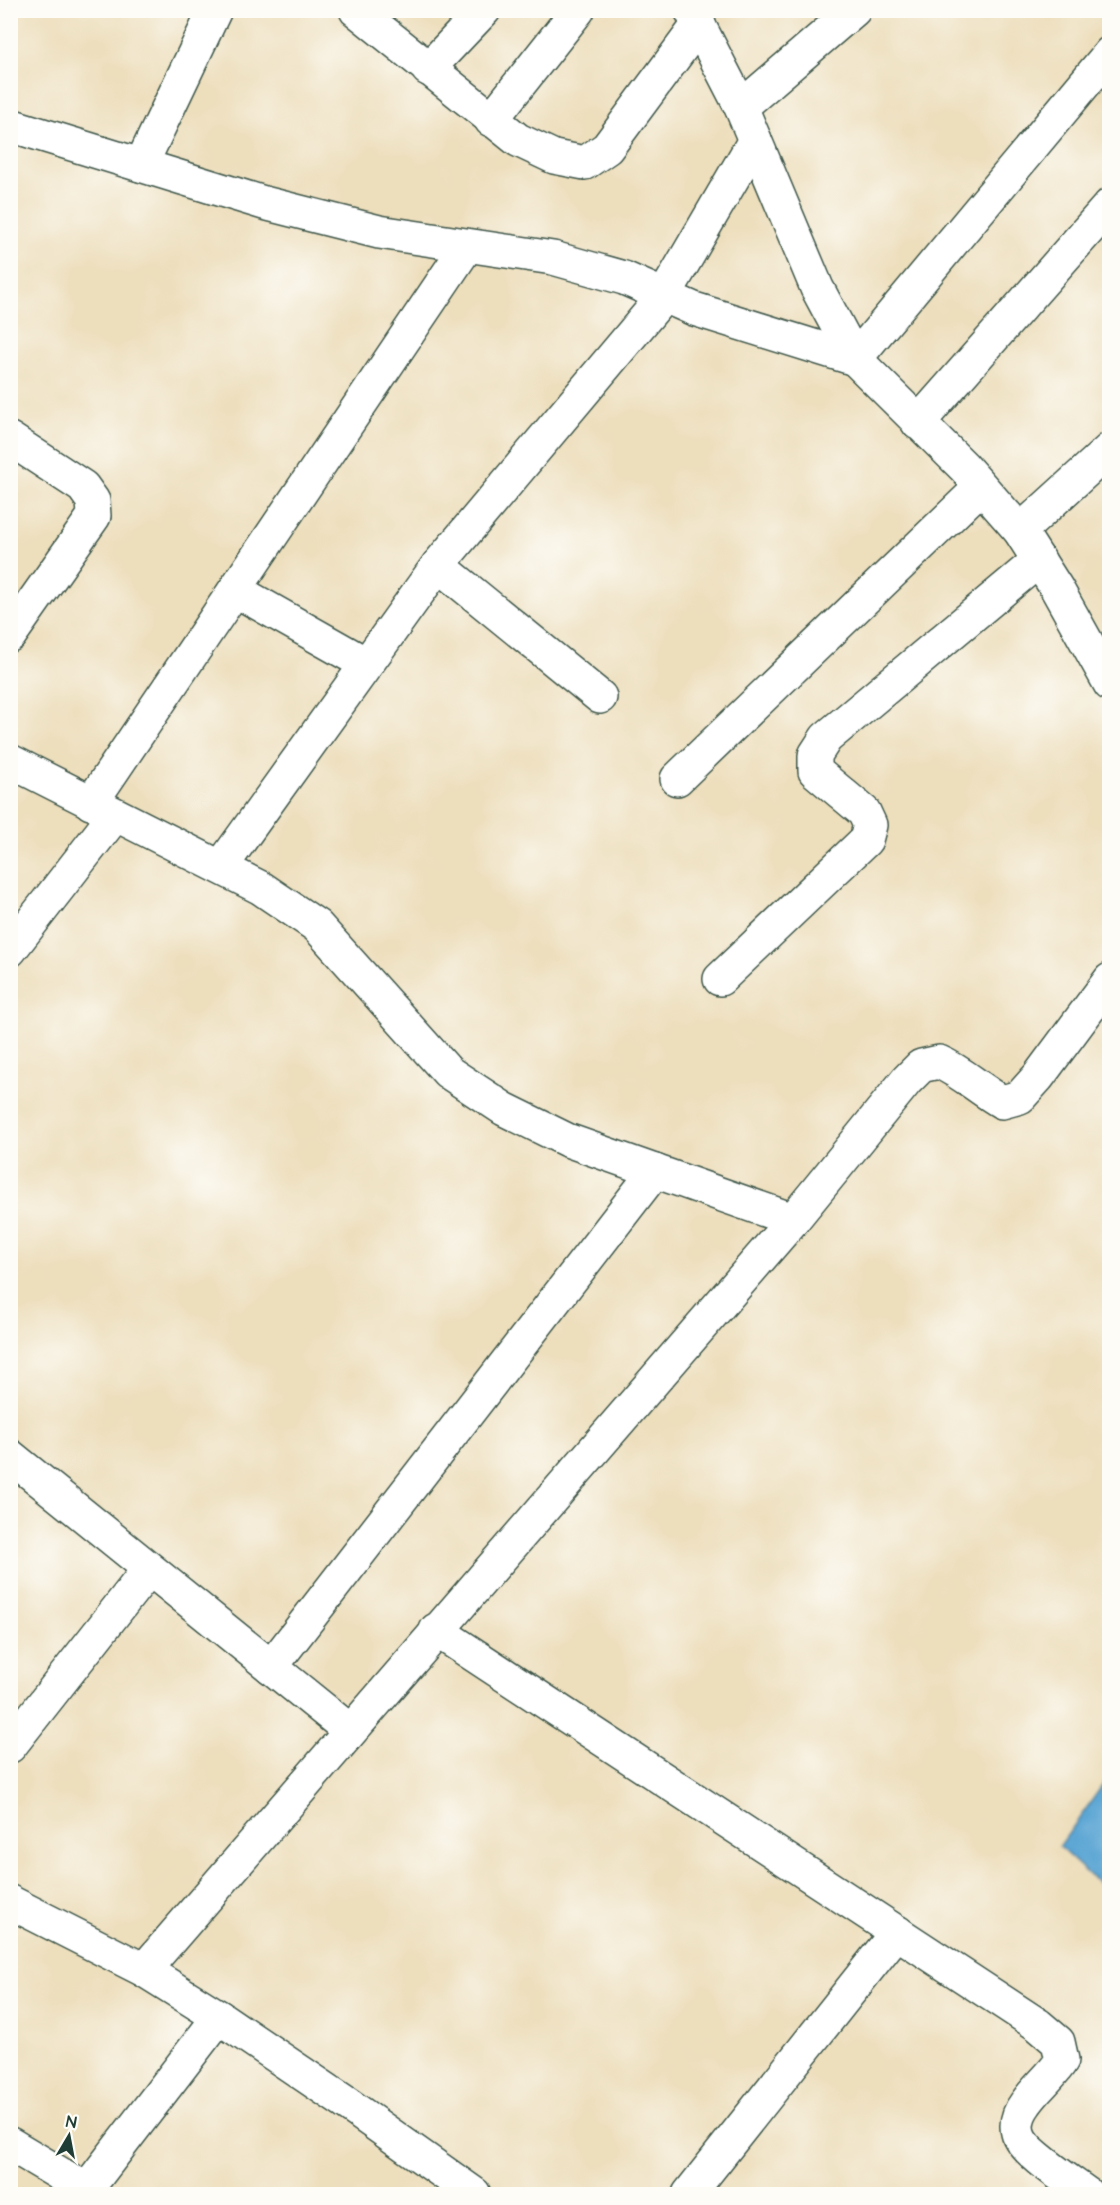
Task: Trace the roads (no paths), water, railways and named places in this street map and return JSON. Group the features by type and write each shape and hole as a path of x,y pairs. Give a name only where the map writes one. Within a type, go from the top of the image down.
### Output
{"street":[{"path":"141,165 215,10"},
{"path":"356,10 518,140 554,157 585,164 608,148 695,17 741,107 818,288 855,359 981,486 1020,531 1110,684"},
{"path":"428,69 484,10"},
{"path":"491,120 578,10"},
{"path":"741,107 854,10"},
{"path":"855,359 1110,53"},
{"path":"10,125 264,203 356,226 467,246 553,258 624,278 694,309 855,359"},
{"path":"221,867 438,566 664,296 755,140"},
{"path":"918,423 1110,205"},
{"path":"10,950 103,809 235,590 467,246"},
{"path":"10,439 83,487 93,501 93,516 10,635"},
{"path":"1020,531 1110,449"},
{"path":"678,779 981,486"},
{"path":"720,979 866,840 870,825 864,812 815,771 815,755 826,738 1039,561"},
{"path":"438,566 600,697"},
{"path":"235,590 366,664"},
{"path":"10,761 261,888 317,926 448,1072 504,1109 567,1140 793,1221"},
{"path":"144,1970 349,1730 793,1221 921,1066 939,1062 958,1071 984,1092 1002,1101 1020,1097 1038,1077 1110,980"},
{"path":"271,1667 655,1171"},
{"path":"15,1469 149,1569 349,1730"},
{"path":"10,1746 149,1569"},
{"path":"436,1630 1038,2025 1058,2042 1062,2060 1052,2077 1027,2102 1018,2117 1018,2134 1031,2151 1087,2194"},
{"path":"10,1902 144,1970 219,2017 474,2194"},
{"path":"689,2194 897,1932"},
{"path":"10,2144 85,2192 219,2017"}],"water":[{"path":"1109,1776 1109,1893 1059,1847"}]}
